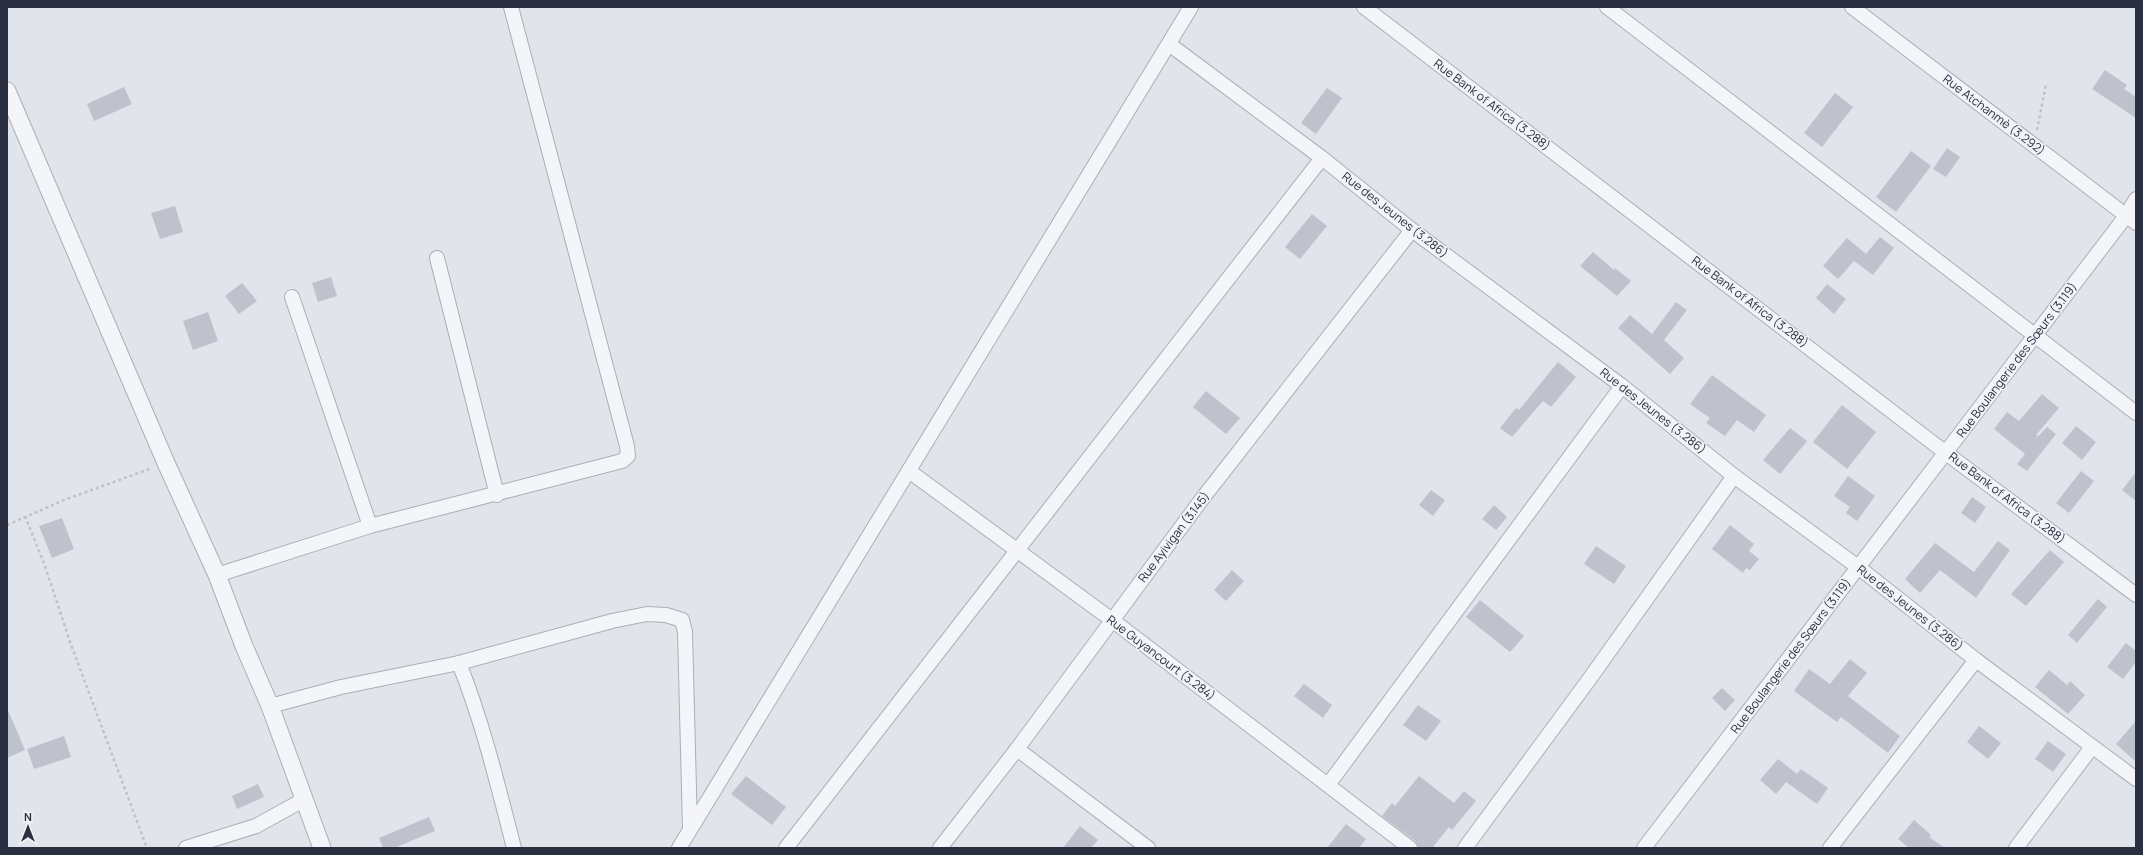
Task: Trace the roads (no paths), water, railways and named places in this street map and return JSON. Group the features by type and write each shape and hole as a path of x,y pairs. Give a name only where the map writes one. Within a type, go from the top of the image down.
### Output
{"street":[{"path":"216,575 370,526 622,461 628,456 627,446 511,7"},
{"path":"680,848 1191,7"},
{"name":"Rue Bank of Africa (3.288)","path":"1364,7 1946,453 2136,595"},
{"path":"1607,7 2136,413"},
{"name":"Rue Atchanmè (3.292)","path":"1852,7 2131,220"},
{"name":"Rue des Jeunes (3.286)","path":"1169,44 1322,158 1412,230 1622,386 1734,476 1858,567 1976,660 2136,779"},
{"path":"7,90 166,463 216,575 270,706 322,848"},
{"path":"786,848 1322,158"},
{"name":"Rue Boulangerie des Sœurs (3.119)","path":"1644,848 2035,336 2131,220 2136,199"},
{"name":"Rue Ayivigan (3.145)","path":"940,848 1017,749 1202,499 1412,230"},
{"path":"437,258 497,494"},
{"path":"292,297 370,526"},
{"path":"1328,785 1622,386"},
{"name":"Rue Guyancourt (3.284)","path":"909,471 1112,620 1410,848"},
{"path":"1466,848 1588,681 1734,476"},
{"path":"270,706 341,687 459,663 612,621 647,614 666,615 682,620 685,632 690,830"},
{"path":"1830,848 1976,660"},
{"path":"459,663 488,748 514,848"},
{"path":"2016,848 2092,746"},
{"path":"1017,749 1148,848"},
{"path":"186,848 256,826 305,799"}]}
